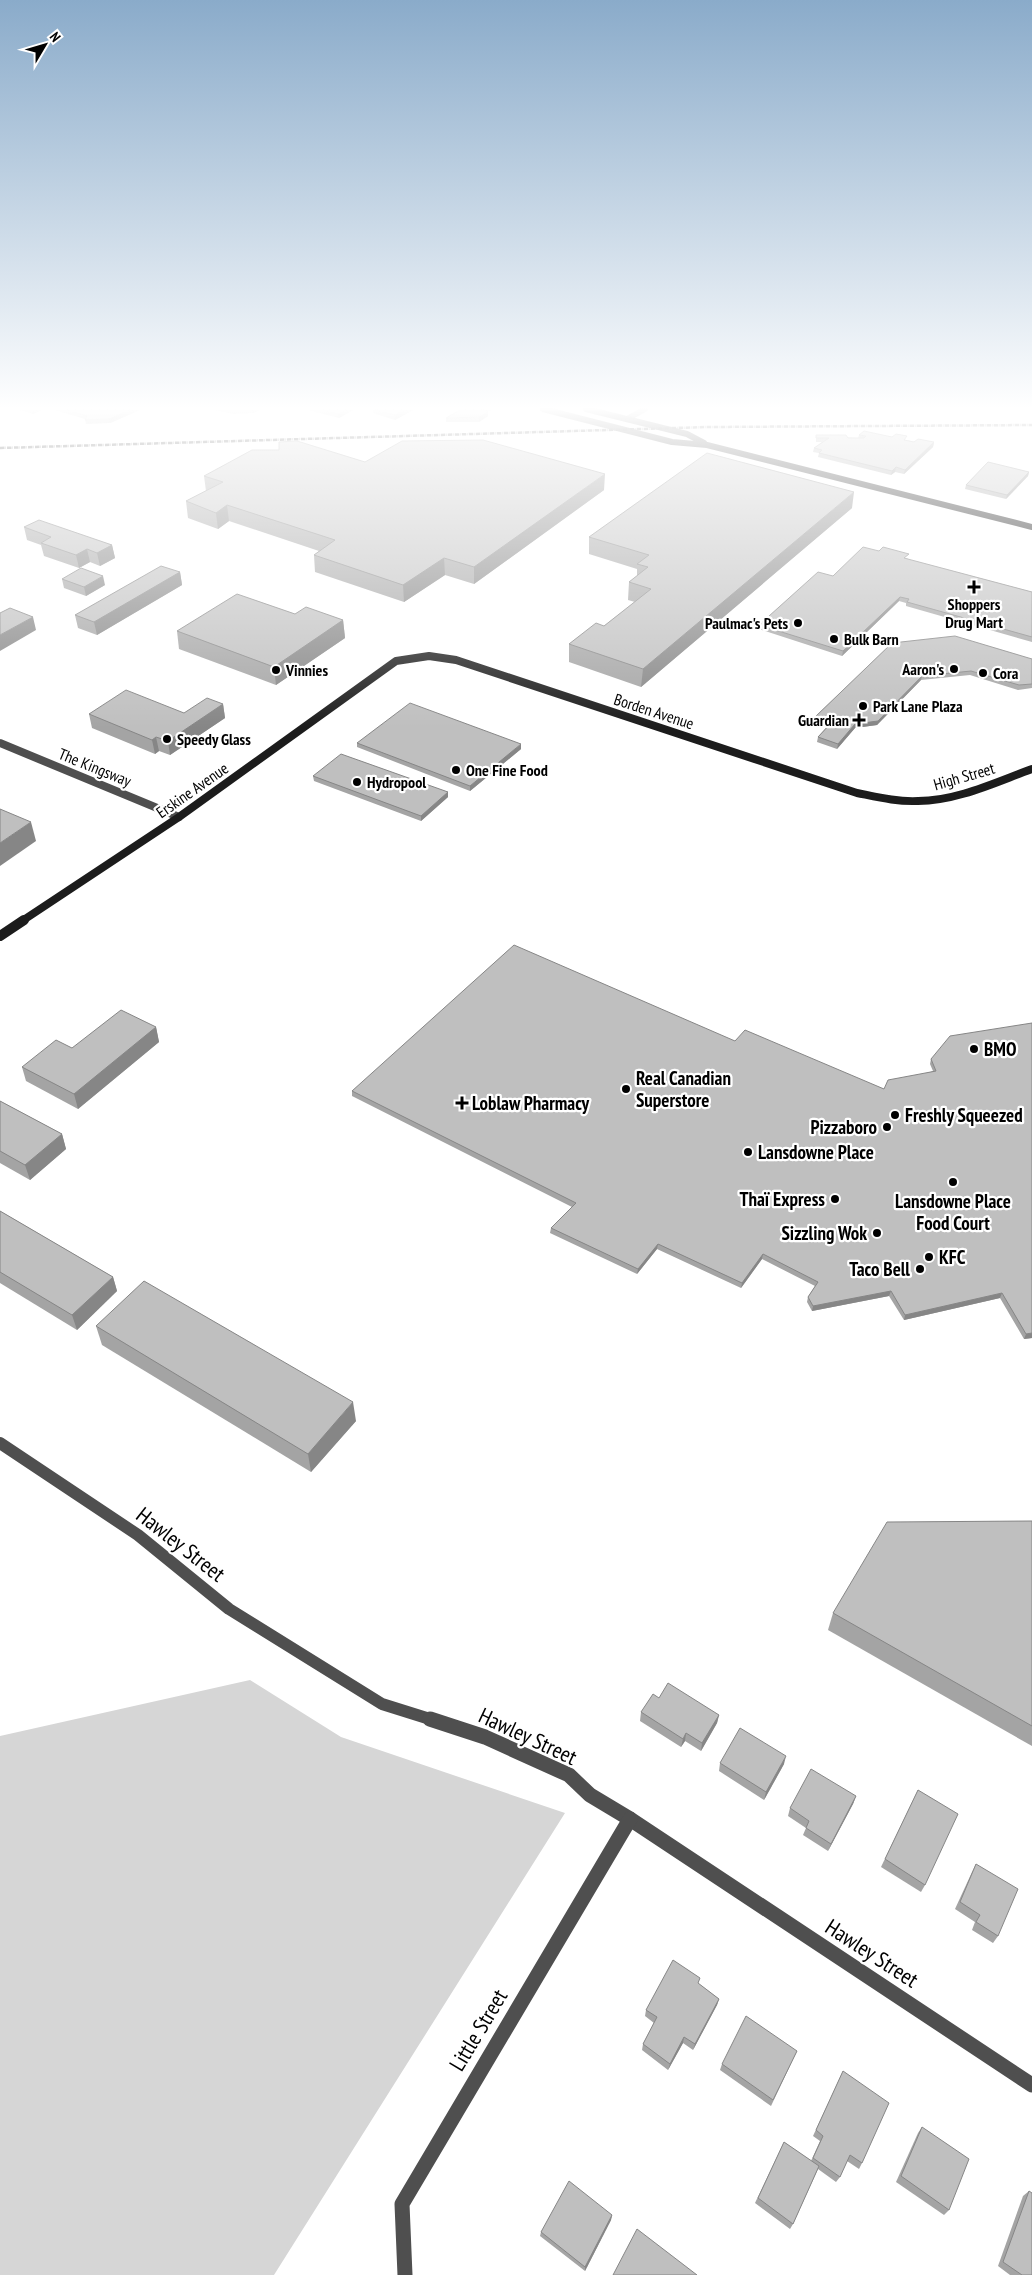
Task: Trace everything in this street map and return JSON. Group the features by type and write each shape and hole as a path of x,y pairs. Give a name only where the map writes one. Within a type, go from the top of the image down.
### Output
{"street":[{"path":"985,515 1032,527"},
{"name":"Borden Avenue","path":"396,661 429,656 456,660 857,793 902,800"},
{"name":"Erskine Avenue","path":"0,936 179,817 396,661"},
{"name":"The Kingsway","path":"0,743 179,817"},
{"name":"High Street","path":"902,800 924,801 948,797 1032,769"},
{"name":"Hawley Street","path":"0,1443 138,1535 229,1609 382,1704 484,1737 569,1775 590,1795 630,1819 1032,2085"},
{"name":"Little Street","path":"405,2275 402,2204 630,1819"}],"shaded area":[{"path":"250,1680 341,1737 565,1813 274,2275 0,2275 0,1736"}],"building":[{"path":"258,515 547,515 474,567 444,558 403,585 314,555 335,540"},
{"path":"620,515 826,515 643,669 569,644 596,623 604,626 651,589 629,582 648,567 637,564 649,555 589,537"},
{"path":"39,520 112,545 97,553 87,549 76,555 41,543 51,537 24,527"},
{"path":"863,547 879,551 883,547 909,554 904,558 1032,592 1032,637 907,602 909,599 900,597 843,651 759,625 818,572 833,576"},
{"path":"161,566 180,572 94,622 75,615"},
{"path":"81,568 103,576 84,587 62,579"},
{"path":"237,594 295,614 306,607 343,620 274,667 177,631"},
{"path":"10,608 33,617 0,635 0,613"},
{"name":"Park Lane Plaza","path":"955,636 1032,659 1032,684 1019,685 971,671 922,676 878,721 855,724 838,744 818,737 831,723 815,717 892,643"},
{"path":"126,690 184,713 207,698 223,704 168,741 156,737 152,740 89,714"},
{"name":"One Fine Food","path":"410,703 521,744 470,786 357,743"},
{"path":"341,754 448,792 421,816 313,776"},
{"path":"0,809 31,822 0,843"},
{"name":"Lansdowne Place","path":"514,945 735,1041 745,1030 884,1089 888,1080 936,1071 931,1059 950,1036 1032,1023 1032,1333 1026,1334 1002,1293 905,1315 891,1291 813,1306 808,1297 818,1282 763,1254 742,1283 658,1244 638,1269 551,1228 576,1203 352,1091"},
{"path":"121,1010 156,1027 74,1094 22,1067 56,1040 72,1048"},
{"path":"0,1101 62,1134 25,1165 0,1151"},
{"path":"0,1211 113,1277 72,1315 0,1272"},
{"path":"144,1281 353,1402 308,1454 96,1326"},
{"path":"1032,1521 1032,1726 833,1613 887,1522"},
{"path":"668,1683 719,1715 702,1743 686,1733 683,1739 641,1712 653,1694 659,1698"},
{"path":"740,1728 786,1756 766,1792 720,1763"},
{"path":"811,1769 856,1796 831,1844 806,1828 809,1821 790,1808"},
{"path":"918,1790 958,1814 925,1885 885,1859"},
{"path":"976,1864 1018,1889 998,1936 976,1922 980,1915 960,1902"},
{"path":"673,1960 700,1978 698,1983 719,1999 695,2044 684,2037 670,2064 643,2044 657,2017 646,2010"},
{"path":"746,2016 797,2051 773,2100 722,2064"},
{"path":"843,2071 889,2103 862,2163 850,2155 840,2177 813,2158 823,2136 816,2130"},
{"path":"922,2127 969,2159 949,2210 901,2176"},
{"path":"784,2142 819,2166 793,2224 758,2198"},
{"path":"569,2181 612,2215 585,2267 541,2232"},
{"path":"1029,2191 1032,2193 1032,2275 1022,2275 1003,2262"},
{"path":"637,2229 697,2275 613,2275"}],"place":[{"name":"Shoppers Drug Mart","path":"974,587"},
{"name":"Paulmac's Pets","path":"798,623"},
{"name":"Bulk Barn","path":"834,639"},
{"name":"Aaron's","path":"954,669"},
{"name":"Vinnies","path":"276,670"},
{"name":"Cora","path":"983,673"},
{"name":"Park Lane Plaza","path":"863,706"},
{"name":"Guardian","path":"859,720"},
{"name":"Speedy Glass","path":"167,739"},
{"name":"One Fine Food","path":"456,770"},
{"name":"Hydropool","path":"357,782"},
{"name":"BMO","path":"974,1049"},
{"name":"Real Canadian Superstore","path":"626,1089"},
{"name":"Loblaw Pharmacy","path":"462,1103"},
{"name":"Freshly Squeezed","path":"895,1115"},
{"name":"Pizzaboro","path":"887,1127"},
{"name":"Lansdowne Place","path":"748,1152"},
{"name":"Lansdowne Place Food Court","path":"953,1182"},
{"name":"Thaï Express","path":"835,1199"},
{"name":"Sizzling Wok","path":"877,1233"},
{"name":"KFC","path":"929,1257"},
{"name":"Taco Bell","path":"920,1269"}]}
